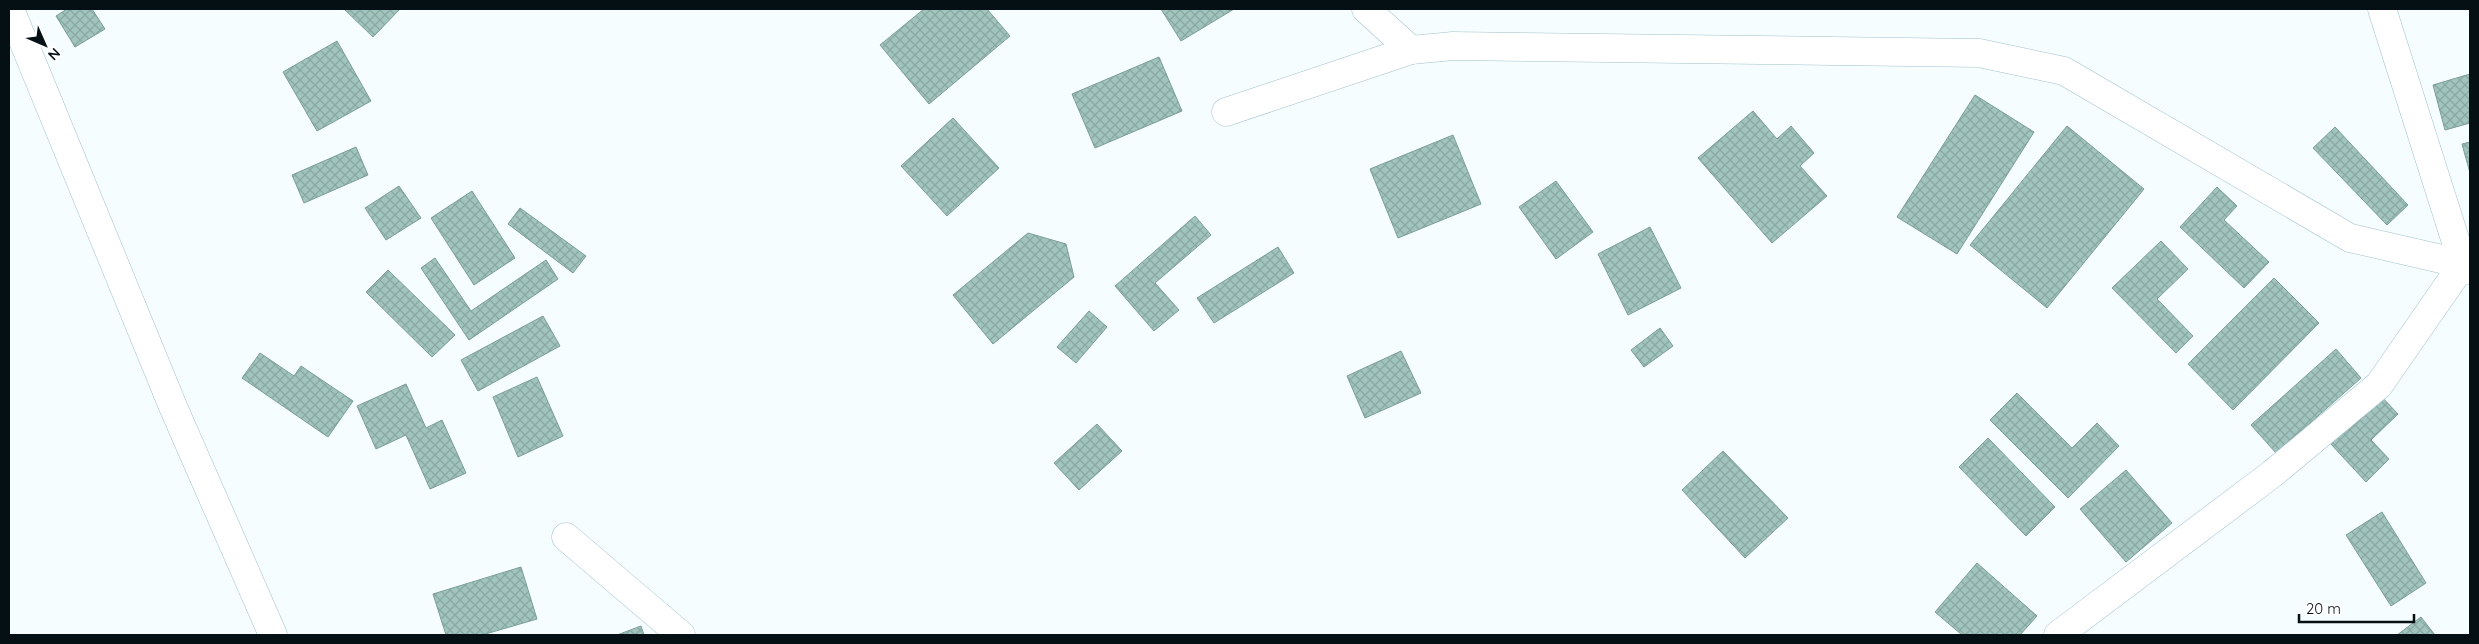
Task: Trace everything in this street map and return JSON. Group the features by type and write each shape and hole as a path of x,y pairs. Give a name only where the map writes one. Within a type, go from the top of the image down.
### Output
{"street":[{"path":"10,9 174,409 273,635"},
{"path":"1366,9 1410,50"},
{"path":"2382,9 2467,267"},
{"path":"1226,112 1410,50 1453,46 1979,53 2064,71 2350,238 2467,267"},
{"path":"2058,635 2272,474 2379,385 2467,267"},
{"path":"566,536 681,635"}],"building":[{"path":"67,9 92,9 105,29 75,47 56,16"},
{"path":"344,9 400,9 373,37"},
{"path":"924,9 987,9 1010,36 929,104 880,45"},
{"path":"1161,9 1234,9 1181,41"},
{"path":"337,41 371,101 317,131 283,72"},
{"path":"1159,57 1182,111 1095,148 1072,94"},
{"path":"2470,74 2470,123 2445,130 2433,85"},
{"path":"1975,95 2034,132 1957,254 1897,217"},
{"path":"1753,111 1777,139 1791,126 1814,153 1800,166 1827,196 1772,243 1698,158"},
{"path":"953,118 999,168 947,216 901,166"},
{"path":"2067,126 2144,189 2047,308 1970,245"},
{"path":"2335,127 2408,205 2387,225 2313,148"},
{"path":"1453,135 1481,204 1398,238 1370,169"},
{"path":"2470,142 2470,173 2462,144"},
{"path":"356,147 368,175 304,203 292,175"},
{"path":"1556,181 1593,232 1556,259 1519,207"},
{"path":"399,186 421,218 386,240 365,208"},
{"path":"2217,187 2237,206 2224,220 2269,262 2244,288 2180,227"},
{"path":"472,191 515,258 474,285 431,218"},
{"path":"520,208 586,256 573,273 508,224"},
{"path":"1195,216 1211,235 1155,283 1179,310 1154,331 1115,286"},
{"path":"1650,227 1681,288 1628,315 1598,254"},
{"path":"1028,233 1066,244 1074,277 993,344 953,295"},
{"path":"2161,241 2188,269 2157,299 2193,336 2176,353 2112,288"},
{"path":"1278,247 1294,273 1214,323 1197,298"},
{"path":"435,258 471,311 546,260 558,279 469,340 421,268"},
{"path":"388,270 455,335 432,357 366,292"},
{"path":"2274,278 2319,323 2233,410 2188,364"},
{"path":"1089,311 1107,327 1076,363 1057,347"},
{"path":"543,316 560,346 478,391 461,360"},
{"path":"1660,328 1673,346 1644,367 1631,350"},
{"path":"2336,349 2361,378 2276,453 2251,425"},
{"path":"1401,351 1421,393 1365,418 1347,376"},
{"path":"260,353 294,376 301,366 353,401 328,437 242,378"},
{"path":"537,377 563,436 518,457 493,397"},
{"path":"406,384 426,428 442,420 466,473 430,489 406,435 376,449 357,406"},
{"path":"2017,393 2072,448 2097,423 2119,446 2068,498 1990,420"},
{"path":"2379,394 2398,414 2371,440 2389,459 2366,482 2329,442"},
{"path":"1097,424 1122,451 1079,490 1054,463"},
{"path":"1988,438 2055,507 2026,536 1959,467"},
{"path":"1723,451 1788,518 1745,558 1682,490"},
{"path":"2126,470 2172,523 2126,562 2080,509"},
{"path":"2382,512 2426,583 2391,606 2346,535"},
{"path":"1977,563 2037,616 2020,635 1962,635 1935,612"},
{"path":"521,567 537,619 482,635 446,635 433,594"},
{"path":"2421,617 2435,635 2397,635"},
{"path":"641,626 644,635 617,635"}]}
